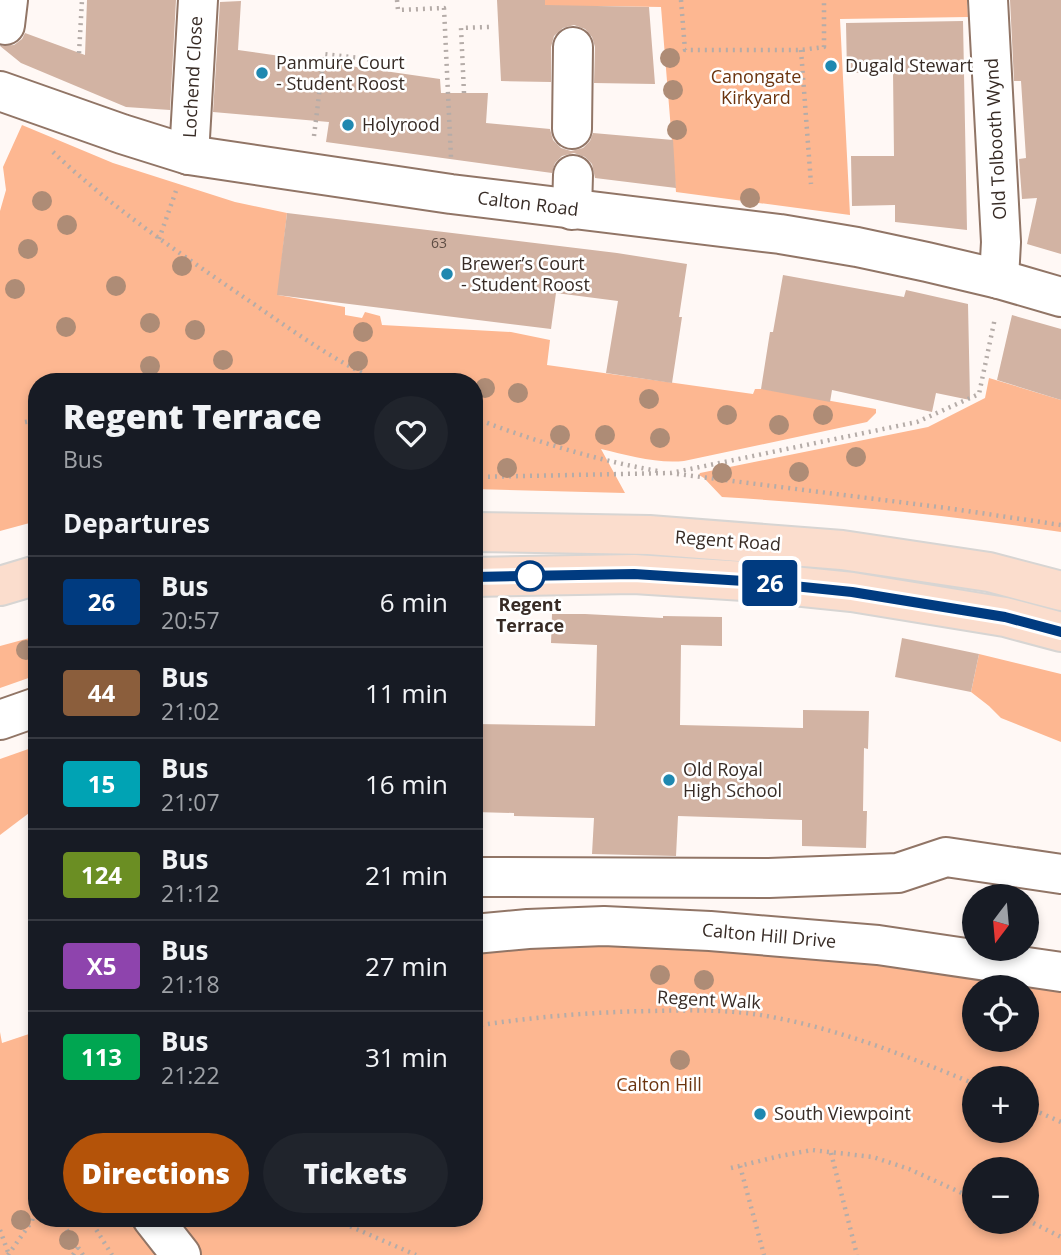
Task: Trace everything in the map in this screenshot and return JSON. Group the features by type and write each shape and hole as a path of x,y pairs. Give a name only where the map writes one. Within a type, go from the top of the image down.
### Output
{"main road":[{"name":"Regent Road","path":"483,532 649,534 842,550 989,572 1061,590"},
{"path":"483,577 634,574 744,581 852,592 1005,617 1061,632"},
{"path":"0,586 28,578"}],"street":[{"name":"Lochend Close","path":"189,155 198,0"},
{"name":"Old Tolbooth Wynd","path":"988,0 1002,242 998,294"},
{"path":"572,129 573,47"},
{"name":"Calton Road","path":"0,91 189,155 451,194 572,192 927,261 998,294 1061,297"},
{"path":"0,720 28,710"},
{"path":"483,877 769,878 885,874 898,873 946,857 1061,874"},
{"name":"Calton Hill Drive","path":"483,933 604,926 709,931 878,945 1061,972"},
{"path":"159,1227 181,1255"}],"path":[{"path":"79,53 82,0"},
{"path":"397,0 398,10 444,8 451,194"},
{"path":"681,0 685,50 801,50 824,47 824,0"},
{"path":"464,93 461,28 489,27"},
{"path":"801,50 811,184"},
{"path":"316,122 324,54 394,62"},
{"path":"50,149 159,239 362,373"},
{"path":"159,239 189,155"},
{"path":"483,477 671,473 917,422 979,394 998,294"},
{"path":"483,421 576,453 629,466 947,508 1061,526"},
{"name":"Regent Walk","path":"483,1025 600,1012 734,1012 777,1017 823,1029 962,1079"},
{"path":"1039,1112 1061,1122"},
{"path":"731,1168 812,1150 873,1157 909,1169 962,1193"},
{"path":"831,1153 857,1255"},
{"path":"740,1166 764,1255"},
{"path":"1039,1226 1061,1237"},
{"path":"8,1255 28,1227"},
{"path":"66,1227 83,1255"},
{"path":"95,1227 112,1255"},
{"path":"352,1227 416,1255"},
{"path":"0,1230 8,1255"},
{"path":"73,1255 78,1247"}],"green space":[{"name":"Canongate Kirkyard","path":"545,0 967,0 968,17 840,19 850,215 676,192 661,7 545,8"},
{"path":"22,125 113,163 235,202 287,213 278,295 345,307 345,315 362,318 365,312 380,316 382,325 511,332 550,340 547,365 753,394 755,389 764,389 876,409 876,413 867,422 684,461 653,460 601,449 625,493 483,489 483,373 28,373 28,523 0,531 0,211 6,190 3,167"},
{"path":"989,378 1061,400 1061,532 892,511 722,497 699,475 928,427 985,398"},
{"path":"28,638 28,678 0,688 0,646"},
{"path":"979,654 1061,674 1061,742 1001,718 971,692"},
{"path":"28,749 28,814 0,835 0,759"},
{"name":"Calton Hill","path":"483,918 962,951 962,961 1040,961 1040,957 1061,958 1061,1255 0,1255 0,1032 2,1043 28,1034 28,1227 483,1227"}],"building":[{"path":"87,0 176,0 170,110 126,107 21,63 0,46 14,45 25,33 85,55"},
{"path":"497,0 545,0 545,5 649,7 655,84 594,83 595,47 592,37 585,29 574,25 563,28 554,36 551,47 551,82 501,81"},
{"path":"1010,0 1061,0 1061,254 1027,244 1037,198 1022,199 1019,159 1026,158 1021,81 1014,81"},
{"path":"241,1 238,50 440,79 441,93 488,93 486,123 550,129 553,140 561,148 571,151 583,148 593,133 673,140 676,188 595,178 592,164 585,157 574,153 562,156 555,163 552,173 326,142 329,122 213,112 220,2"},
{"path":"963,21 967,230 895,222 895,205 852,206 851,156 894,156 893,72 847,73 846,23"},
{"name":"Brewer’s Court - Student Roost","path":"287,213 687,264 672,383 606,373 618,301 556,293 551,329 277,295"},
{"path":"783,275 904,297 906,290 968,304 970,400 936,393 932,412 832,390 830,402 761,389"},
{"path":"1012,315 1061,329 1061,400 997,380"},
{"name":"Old Royal High School","path":"552,614 722,617 722,646 681,645 680,725 803,728 803,710 869,711 868,749 864,748 863,811 867,811 866,848 802,846 802,820 678,816 676,856 592,854 594,818 514,816 514,813 483,812 483,724 595,726 597,645 551,643"},
{"path":"902,638 979,654 971,692 895,677"}],"bus line":[{"name":"26","path":"483,577 634,574 744,581 852,592 1005,617 1061,632"}],"place":[{"name":"Dugald Stewart","path":"831,66"},
{"name":"Panmure Court - Student Roost","path":"262,73"},
{"name":"Holyrood","path":"348,125"},
{"name":"Brewer’s Court - Student Roost","path":"447,274"},
{"name":"Regent Terrace","path":"530,576"},
{"name":"Old Royal High School","path":"669,780"},
{"name":"South Viewpoint","path":"760,1114"}]}
